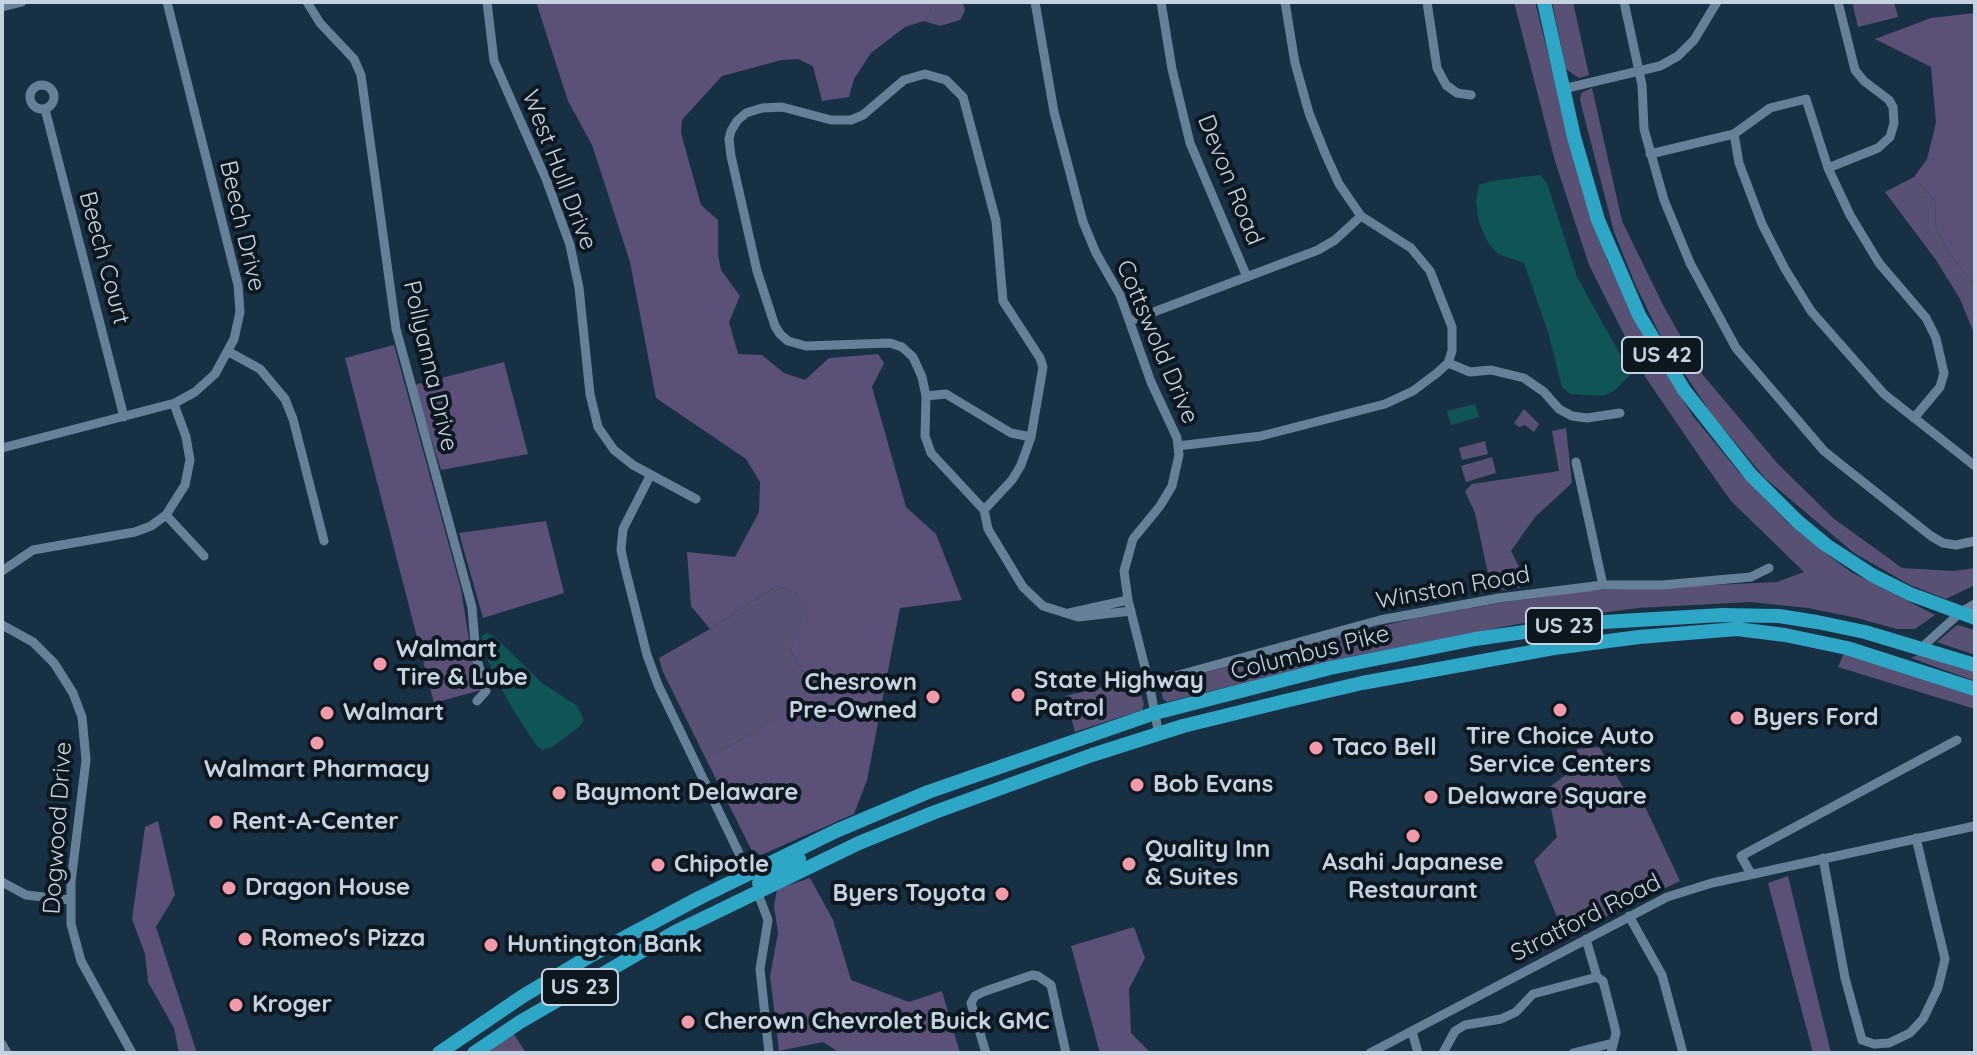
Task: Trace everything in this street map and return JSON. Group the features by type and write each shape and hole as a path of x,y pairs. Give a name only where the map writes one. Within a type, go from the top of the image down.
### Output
{"highway":[{"name":"US 42","path":"1544,2 1586,180 1615,264 1639,315 1701,413 1768,493 1826,545 1872,575 1975,618"},
{"name":"Columbus Pike","path":"439,1053 581,961 836,831 928,792 1155,713 1391,655 1475,639 1587,623 1706,615 1779,616 1865,632 1975,665"},
{"name":"Columbus Pike","path":"474,1053 659,941 757,891 911,821 1183,726 1362,683 1483,659 1639,637 1737,629 1785,635 1876,656 1975,689"},
{"path":"1876,656 1903,656 1921,648"},
{"path":"757,891 765,877 829,844 836,831"},
{"path":"659,941 665,930 740,888 749,874"}],"street":[{"path":"2,7 22,2"},
{"name":"Beech Drive","path":"2,448 174,404 205,384 229,352 240,312 238,285 167,2"},
{"name":"Pollyanna Drive","path":"307,2 320,23 354,59 361,75 396,329 472,607 476,656 486,691 477,701"},
{"name":"West Hull Drive","path":"487,2 494,61 546,179 570,245 579,288 593,413 598,427 614,450 650,476 696,499"},
{"name":"Cottswold Drive","path":"1035,2 1054,112 1083,222 1130,321 1178,446 1172,486 1160,506 1141,526 1129,549 1124,571 1129,606 1159,735"},
{"name":"Devon Road","path":"1161,2 1172,69 1190,143 1247,277"},
{"path":"1178,446 1276,433 1385,404 1413,391 1448,363 1452,351 1452,327 1430,271 1411,248 1361,216 1339,184 1309,113 1295,63 1285,2"},
{"path":"1427,2 1437,68 1446,85 1457,93 1471,95"},
{"path":"1624,2 1643,102 1644,129 1664,200 1690,263 1727,334 1749,365 1824,451 1931,536 1943,543 1956,545 1975,541"},
{"path":"1563,89 1660,66 1687,49 1717,2"},
{"path":"1828,168 1878,148 1890,137 1894,123 1893,107 1889,100 1855,70 1838,2"},
{"path":"984,510 1017,473 1031,437 1041,362 1003,301 994,210 963,97 950,82 931,75 918,75 904,80 863,115 846,121 770,106 741,117 729,139 731,156 757,271 780,334 795,344 806,346 899,345 917,363 926,396 925,436 931,453 984,510 988,529 1023,587 1043,606 1085,618 1129,606"},
{"path":"1650,154 1734,134 1770,108 1806,99 1828,168 1868,246 1926,318 1936,338 1944,373 1940,387 1914,418"},
{"name":"Beech Court","path":"45,109 124,417"},
{"path":"1734,134 1739,163 1752,200 1798,291 1870,380 1975,466"},
{"path":"1130,321 1326,246 1361,216"},
{"path":"229,352 260,369 285,399 293,419 324,541"},
{"path":"1448,363 1470,372 1491,370 1524,378 1544,392 1559,409 1572,416 1587,418 1620,413"},
{"path":"926,396 946,394 1011,433 1031,437"},
{"path":"2,571 33,550 135,532 151,526 166,515 185,485 190,460 186,437 174,404"},
{"path":"1576,462 1603,585"},
{"path":"650,476 623,529 621,550 625,568 658,685 749,874"},
{"path":"166,515 204,556"},
{"name":"Winston Road","path":"1149,683 1380,620 1534,592 1751,577 1769,568"},
{"path":"1921,648 1961,612 1975,604"},
{"name":"Dogwood Drive","path":"2,625 33,642 54,663 73,693 82,717 86,760 70,900 73,934 81,961 132,1053"},
{"path":"1751,874 1741,856 1957,740"},
{"path":"1061,744 1068,764"},
{"name":"Stratford Road","path":"1370,1053 1667,897 1751,874 1975,826"},
{"path":"1823,858 1848,990 1862,1040 1874,1044 1889,1043 1910,1033 1928,1010 1938,988 1945,959 1916,838"},
{"path":"2,882 26,895 70,900"},
{"path":"757,891 768,920 760,969 769,1053"},
{"path":"1629,916 1662,975 1683,1053"},
{"path":"1573,1053 1612,1048 1616,1033 1603,981 1597,977 1586,939"},
{"path":"986,1053 971,1003 975,996 1032,975 1051,985 1066,1053"},
{"path":"1443,1053 1455,1031 1465,1025 1510,1015 1533,994 1597,977"},
{"path":"1448,1012 1455,1031"},
{"path":"1412,1031 1418,1053"},
{"path":"2,1044 7,1053"}],"shaded area":[{"path":"536,2 929,2 931,11 924,21 905,27 871,53 854,79 849,97 822,101 813,66 798,59 782,60 722,76 682,120 681,133 701,205 718,220 721,270 740,296 729,322 738,354 762,355 784,373 805,380 829,358 878,354 884,363 872,387 906,507 936,534 962,600 900,608 867,780 854,814 761,855 752,851 706,759 755,732 804,696 810,682 790,650 806,611 796,593 776,586 710,629 691,606 687,552 735,557 759,512 760,482 746,459 656,398 630,262 592,145 568,101"},
{"path":"929,2 963,2 965,11 960,20 940,26 924,21 931,11"},
{"path":"1514,2 1535,2 1568,134 1607,260 1649,347 1693,416 1738,471 1787,522 1851,572 1935,615 1915,629 1897,629 1808,608 1750,602 1638,608 1518,624 1339,659 1167,702 1163,699 1160,685 1333,637 1417,618 1585,591 1777,582 1804,572 1731,501 1646,378 1589,265 1555,161"},
{"path":"1552,2 1573,2 1589,75 1579,78 1566,69"},
{"path":"1852,2 1894,2 1898,17 1858,27"},
{"path":"1975,13 1975,285 1952,257 1936,229 1935,201 1914,177 1927,159 1936,123 1931,67 1875,39 1931,18"},
{"path":"1592,88 1622,221 1664,307 1703,375 1778,464 1833,518 1902,568 1953,571 1975,568 1975,585 1946,599 1910,585 1854,553 1765,478 1712,415 1663,341 1614,232 1580,100 1581,93"},
{"path":"1540,175 1547,183 1577,277 1631,374 1614,391 1603,396 1570,394 1562,387 1548,332 1524,263 1498,254 1488,243 1479,222 1476,201 1479,185"},
{"path":"1914,177 1935,201 1936,229 1952,257 1975,285 1975,336 1960,299 1936,260 1885,192"},
{"path":"394,345 461,589 481,690 434,703 345,358"},
{"path":"504,362 528,454 441,470 414,385"},
{"path":"1475,404 1479,417 1451,425 1447,411"},
{"path":"1524,409 1539,424 1534,432 1525,425 1519,427 1514,423"},
{"path":"1566,428 1572,483 1535,517 1511,551 1529,586 1495,591 1475,513 1465,491 1472,484 1559,471 1552,431"},
{"path":"1485,441 1488,454 1462,460 1459,448"},
{"path":"1492,457 1496,473 1466,482 1461,466"},
{"path":"546,521 564,593 483,618 459,533"},
{"path":"776,586 796,593 807,611 790,650 810,682 804,697 755,732 706,759 659,658"},
{"path":"1957,625 1975,630 1975,655 1937,642"},
{"path":"487,633 542,683 577,706 584,720 578,728 552,747 542,750 536,745 494,675 482,647 482,636"},
{"path":"1844,653 1975,695 1975,709 1838,667"},
{"path":"1922,653 1975,670 1975,681 1911,658"},
{"path":"1136,679 1144,704 1142,710 1075,732 1065,696"},
{"path":"1599,747 1629,797 1640,796 1680,881 1605,917 1588,911 1559,922 1534,861 1557,837 1547,789 1576,767 1577,749"},
{"path":"158,821 175,895 156,927 197,1053 179,1053 174,1028 148,982 145,954 132,919 145,827"},
{"path":"1788,876 1831,1053 1813,1053 1768,883"},
{"path":"810,878 833,920 851,980 909,1002 942,991 960,1053 840,1053 823,1042 779,1051 770,976 778,933 774,906 777,889"},
{"path":"1134,927 1145,958 1129,989 1131,1033 1151,1053 1100,1053 1071,946"},
{"path":"514,1034 526,1053 486,1053"}],"place":[{"name":"Walmart Tire & Lube","path":"380,664"},
{"name":"State Highway Patrol","path":"1018,695"},
{"name":"Chesrown Pre-Owned","path":"933,697"},
{"name":"Tire Choice Auto Service Centers","path":"1560,710"},
{"name":"Walmart","path":"327,713"},
{"name":"Byers Ford","path":"1737,718"},
{"name":"Walmart Pharmacy","path":"317,743"},
{"name":"Taco Bell","path":"1316,748"},
{"name":"Bob Evans","path":"1137,785"},
{"name":"Baymont Delaware","path":"559,793"},
{"name":"Delaware Square","path":"1431,797"},
{"name":"Rent-A-Center","path":"216,822"},
{"name":"Asahi Japanese Restaurant","path":"1413,836"},
{"name":"Quality Inn & Suites","path":"1129,864"},
{"name":"Chipotle","path":"658,865"},
{"name":"Dragon House","path":"229,888"},
{"name":"Byers Toyota","path":"1002,894"},
{"name":"Romeo's Pizza","path":"245,939"},
{"name":"Huntington Bank","path":"491,945"},
{"name":"Kroger","path":"236,1005"},
{"name":"Cherown Chevrolet Buick GMC","path":"688,1022"}]}
